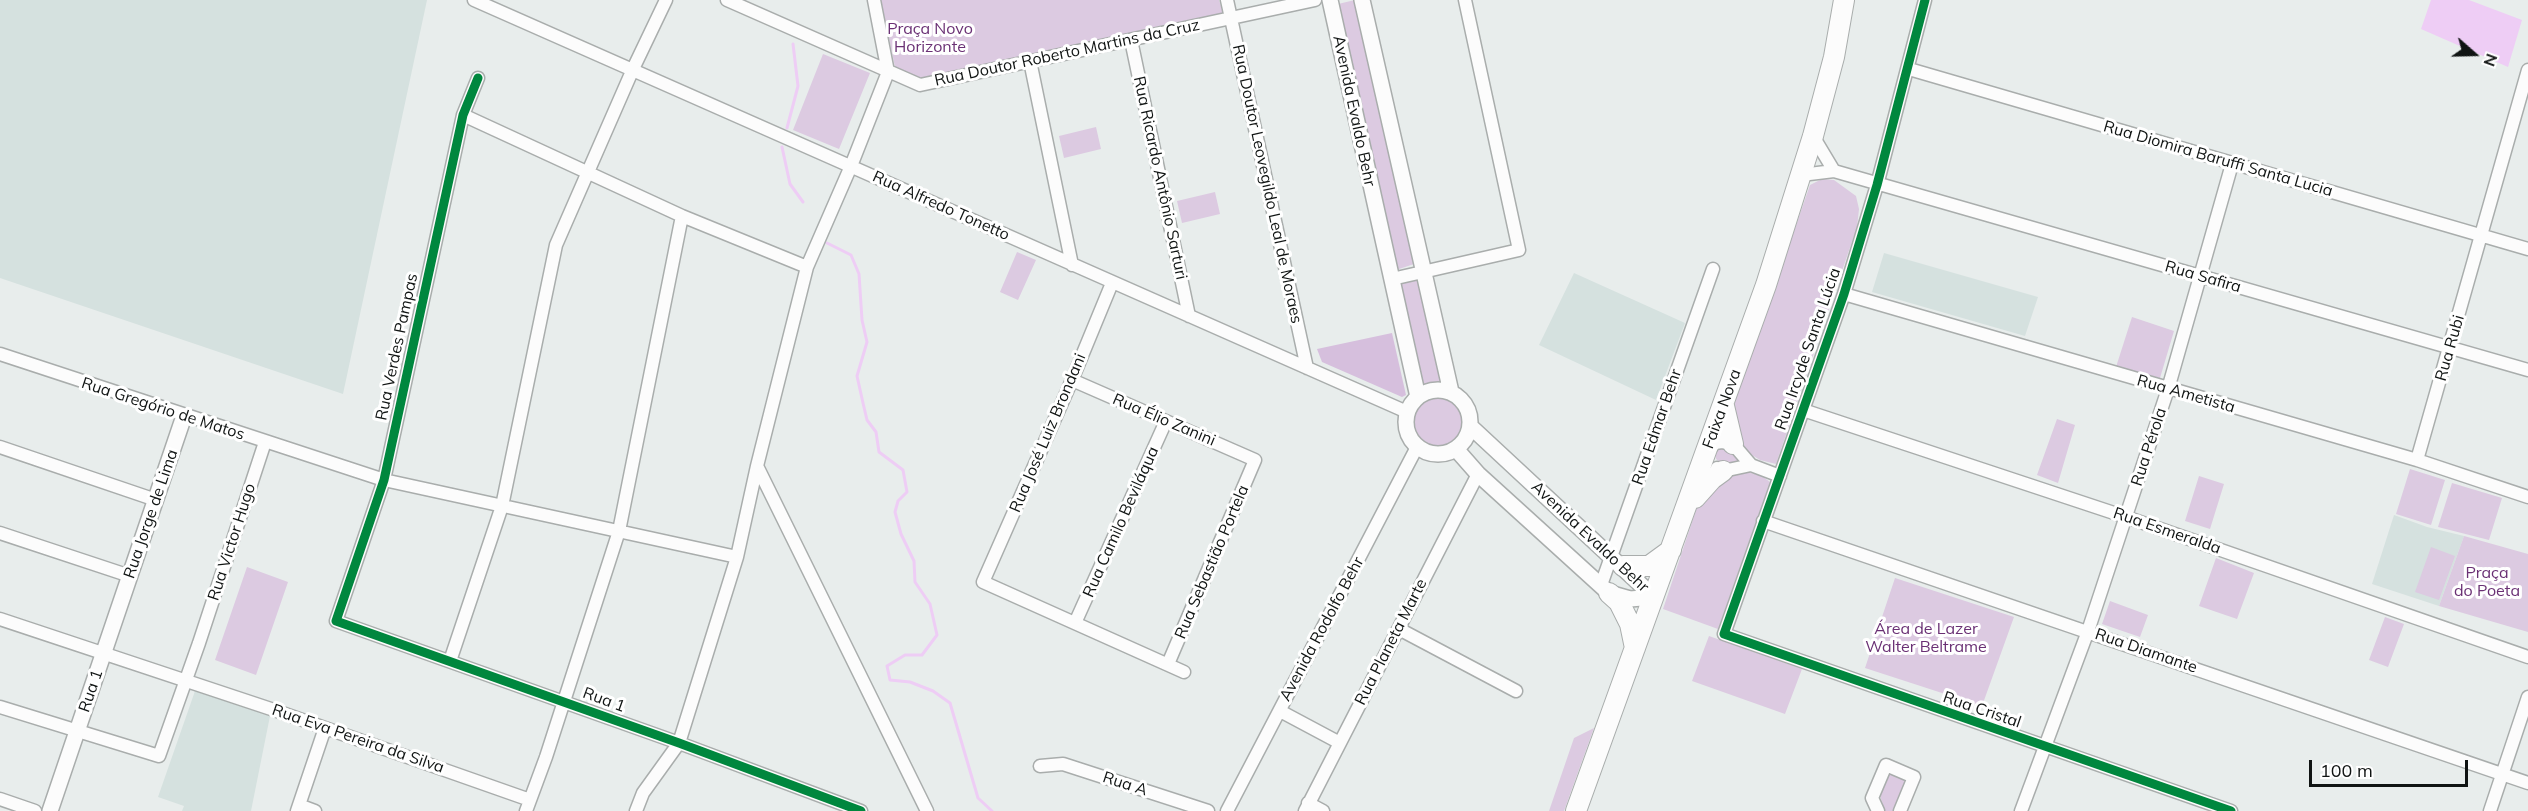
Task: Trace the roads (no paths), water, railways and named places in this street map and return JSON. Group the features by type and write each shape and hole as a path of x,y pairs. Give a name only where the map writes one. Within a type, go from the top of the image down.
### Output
{"highway":[{"name":"Faixa Nova","path":"1576,811 1724,405 1801,175 1834,57 1844,0"},
{"path":"1724,405 1733,444"},
{"path":"1686,510 1703,488 1723,471"},
{"path":"1617,561 1649,566 1671,550"},
{"path":"1605,589 1619,602 1630,624 1635,648"}],"street":[{"name":"Rua Alfredo Tonetto","path":"474,0 1407,412"},
{"path":"450,661 502,506 556,245 633,69 666,0"},
{"name":"Rua Doutor Roberto Martins da Cruz","path":"727,0 920,85 1315,0"},
{"path":"750,0 753,13"},
{"path":"636,811 643,793 679,743 737,557 757,466 807,267 851,166 888,72 874,0"},
{"name":"Rua Doutor Leovegildo Leal de Moraes","path":"1227,0 1307,368"},
{"name":"Avenida Evaldo Behr","path":"1330,0 1418,397"},
{"name":"Avenida Evaldo Behr","path":"1362,0 1451,392"},
{"path":"1392,279 1423,270 1519,250 1465,0"},
{"name":"Rua Ircyde Santa Lúcia","path":"1724,634 1844,294 1878,185 1925,0"},
{"name":"Rua Ricardo Antônio Sarturi","path":"1131,39 1189,316"},
{"path":"1030,61 1072,265"},
{"name":"Rua Diomira Baruffi Santa Lucia","path":"1908,69 2528,249"},
{"name":"Rua Rubi","path":"2417,460 2528,70"},
{"name":"Rua Verdes Pampas","path":"336,621 384,480 463,115 478,78"},
{"path":"463,115 682,216 807,267"},
{"path":"1801,175 1834,171 1813,136"},
{"name":"Rua Pérola","path":"2021,811 2088,632 2168,389 2232,164"},
{"name":"Rua Safira","path":"1834,171 2528,370"},
{"path":"528,805 546,758 619,531 682,216"},
{"name":"Rua Edmar Behr","path":"1605,589 1617,561 1713,269"},
{"name":"Rua José Luiz Brondani","path":"1075,623 983,582 1112,283"},
{"name":"Rua Ametista","path":"1844,294 2417,460 2528,497"},
{"name":"Rua Gregório de Matos","path":"0,354 384,480 737,557"},
{"name":"Rua Élio Zanini","path":"1072,380 1255,460"},
{"path":"1440,390 1451,392 1462,400 1469,412 1470,426 1466,439 1456,449 1443,454 1430,453 1418,447 1410,437 1406,425 1407,412 1418,397 1428,392 1440,390"},
{"name":"Rua Esmeralda","path":"1803,410 2126,517 2528,657"},
{"name":"Rua Jorge de Lima","path":"117,613 184,416"},
{"name":"Rua Camilo Beviláqua","path":"1075,623 1166,421"},
{"name":"Avenida Evaldo Behr","path":"1470,426 1654,597"},
{"name":"Rua Victor Hugo","path":"77,732 159,756 265,442"},
{"path":"1751,465 1723,471 1709,460 1707,450 1715,443 1733,444 1751,465 1780,476"},
{"path":"0,447 156,500"},
{"name":"Avenida Rodolfo Behr","path":"1227,811 1418,447"},
{"name":"Avenida Evaldo Behr","path":"1456,449 1478,474 1605,589 1630,599 1654,597"},
{"name":"Rua Sebastião Portela","path":"1168,664 1255,460"},
{"path":"757,466 927,811"},
{"name":"Rua Planeta Marte","path":"1306,807 1478,474"},
{"name":"Rua Diamante","path":"1763,521 2528,783"},
{"path":"0,533 130,576"},
{"name":"Rua 1","path":"50,811 117,613"},
{"name":"Rua Eva Pereira da Silva","path":"0,620 325,728 528,805"},
{"name":"Rua 1","path":"336,621 679,743 861,811"},
{"path":"1075,623 1184,672"},
{"path":"1399,629 1516,691"},
{"name":"Rua Cristal","path":"1724,634 2045,748 2231,811"},
{"path":"2490,811 2528,697"},
{"path":"0,707 77,732"},
{"path":"1280,711 1340,743"},
{"path":"315,811 298,808 325,728"},
{"name":"Rua A","path":"1040,766 1063,764 1208,811"},
{"path":"1878,811 1872,798 1886,765 1914,777 1900,811"},
{"path":"0,799 35,811"},
{"path":"1306,807 1323,811"}],"waterway":[{"path":"787,128 798,86 793,44"},
{"path":"782,147 790,184 803,202"},
{"path":"827,243 851,255 859,274 862,320 867,342 857,376 867,420 876,432 879,452 903,470 907,492 898,501 895,512 901,534 914,561 915,582 930,604 937,635 922,655 905,655 887,666 890,680 910,682 933,691 950,703 978,798 992,811"}],"park label":[{"name":"Praça Novo Horizonte","path":"930,38"},
{"name":"Praça do Poeta","path":"2487,582"},
{"name":"Área de Lazer Walter Beltrame","path":"1926,638"}]}
